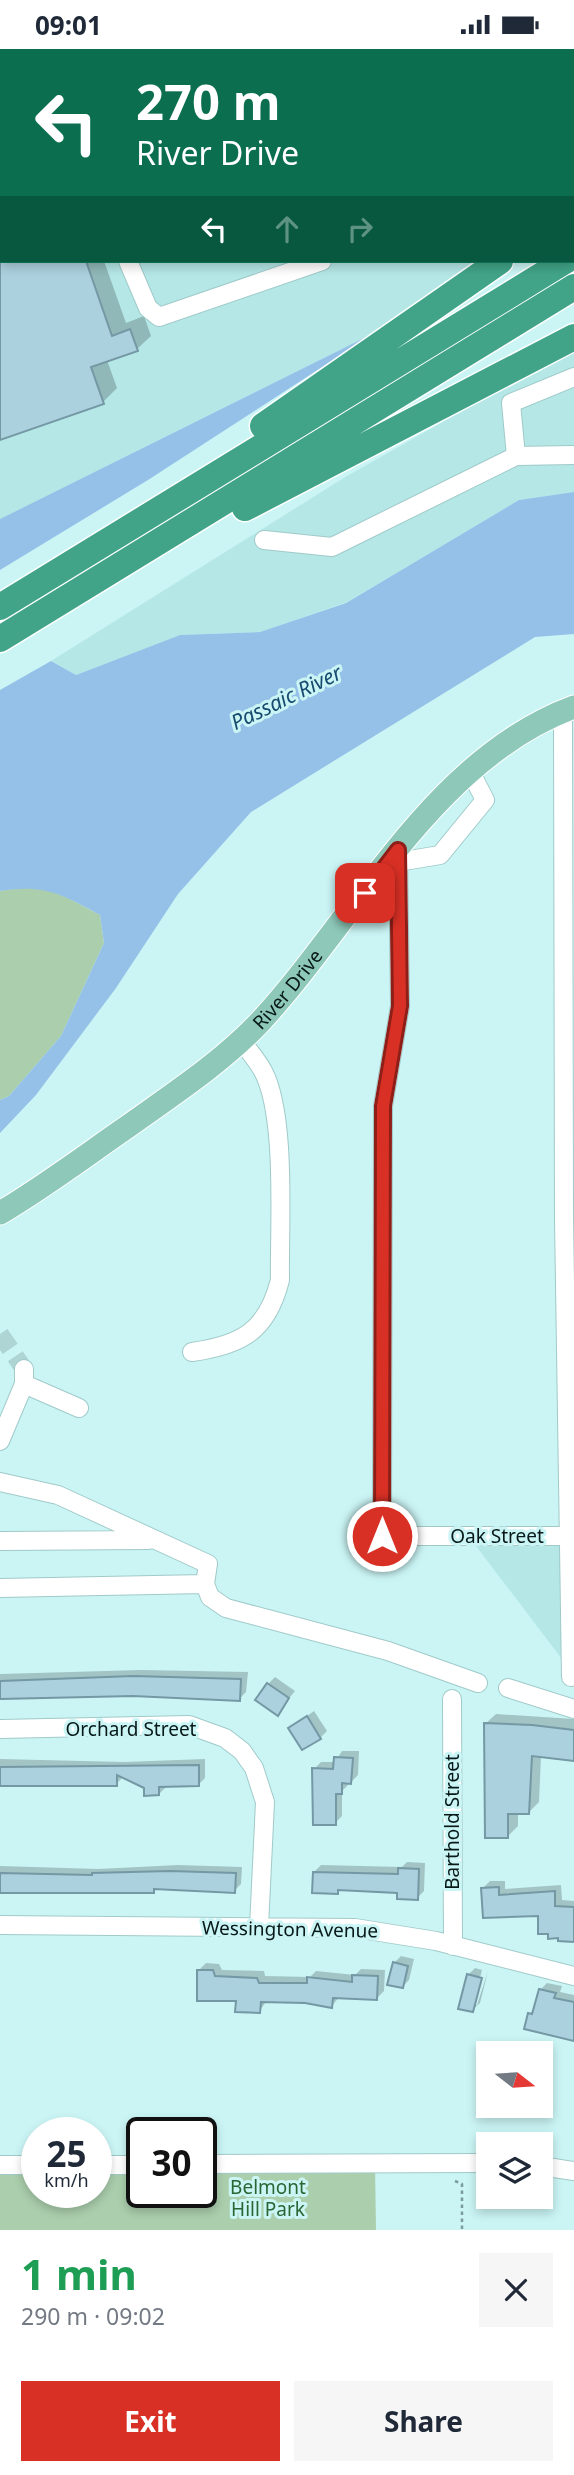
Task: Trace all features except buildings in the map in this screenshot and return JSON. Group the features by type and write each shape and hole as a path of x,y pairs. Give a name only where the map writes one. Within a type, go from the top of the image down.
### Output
{"highway":[{"path":"0,596 236,444 497,263"},
{"path":"0,607 562,263"},
{"path":"0,639 574,287"},
{"path":"0,646 106,591 262,499 574,337"}],"main road":[{"name":"River Drive","path":"0,1213 183,1087 241,1040 332,936 398,856 430,811 495,750 568,710"}],"street":[{"path":"129,263 148,308 159,317 316,263"},
{"path":"516,456 510,403 574,377"},
{"path":"264,540 332,547 516,456 574,455"},
{"path":"568,710 571,1677"},
{"path":"398,856 440,855 485,800 470,771"},
{"name":"Oak Street","path":"398,856 400,1006 383,1106 382,1536 571,1536"},
{"path":"192,1352 222,1348 248,1337 275,1301 280,1280 274,1110 263,1072 241,1040"},
{"path":"0,1441 24,1377 79,1408"},
{"path":"0,1482 58,1495 208,1564 205,1584 210,1597 226,1608 388,1651 478,1683"},
{"path":"0,1541 156,1539"},
{"path":"0,1587 205,1584"},
{"path":"508,1688 574,1709"},
{"name":"Barthold Street","path":"452,1699 453,1946"},
{"name":"Orchard Street","path":"0,1729 189,1725 225,1738 242,1751 254,1768 265,1802 259,1927"},
{"name":"Wessington Avenue","path":"0,1925 355,1927 396,1932 574,1976"},
{"path":"217,2164 476,2164"},
{"path":"0,2165 21,2165"},
{"path":"553,2168 574,2171"}],"path":[{"path":"462,2184 462,2230"}],"shaded area":[{"path":"0,263 471,263 376,332 0,519"},
{"path":"574,348 574,492 519,500 347,602 260,632 180,635 76,675 51,661 347,476"},
{"path":"574,1541 574,1675 476,1546"}],"green space":[{"path":"30,886 59,893 100,915 104,943 61,1036 9,1096 0,1100 0,891"},
{"name":"Belmont Hill Park","path":"217,2164 375,2164 376,2230 0,2230 0,2165 21,2165 21,2208 112,2208 112,2165 126,2165 126,2208 217,2208"}],"water":[{"path":"376,332 148,480 0,570 0,519"},
{"name":"Passaic River","path":"574,492 574,634 535,637 251,812 178,894 116,988 36,1095 0,1133 0,1100 9,1096 61,1036 104,943 100,915 75,901 41,890 0,891 0,690 51,661 76,675 180,635 260,632 346,603 519,500"}],"tunnel":[{"path":"0,1334 24,1369"}],"route":[{"path":"365,893 398,850 400,1006 383,1106 382,1536"}]}
